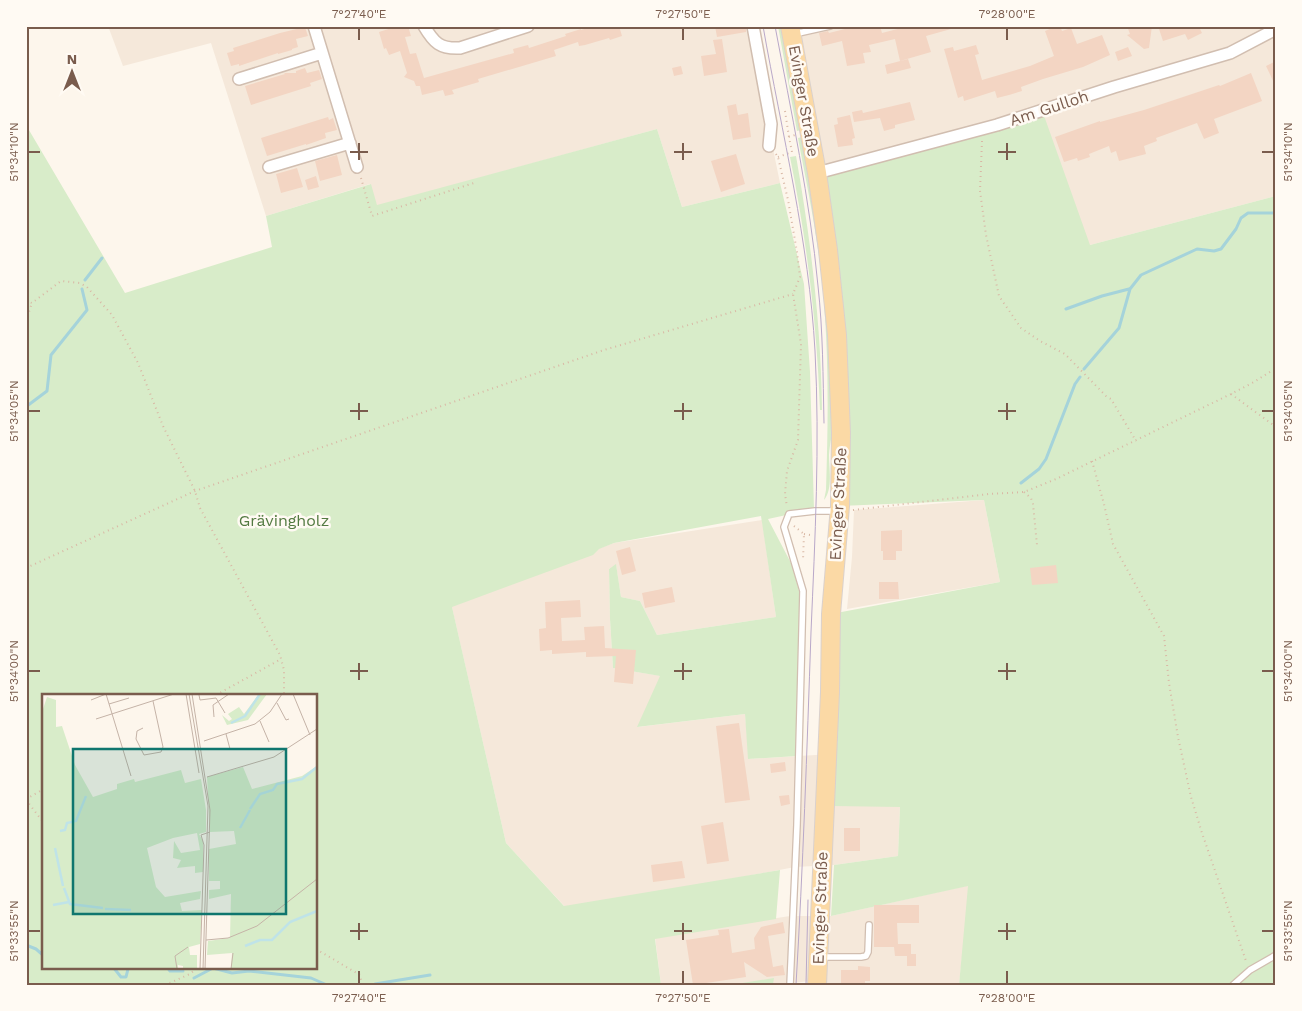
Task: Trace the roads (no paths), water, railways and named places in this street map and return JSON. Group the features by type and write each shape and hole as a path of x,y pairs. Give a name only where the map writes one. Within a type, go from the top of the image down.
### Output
{"main road":[{"name":"Evinger Straße","path":"791,30 817,173 828,250 837,343 841,433 840,511 831,614 830,692 817,985"}],"street":[{"path":"314,26 357,167"},
{"path":"424,26 431,38 449,49 460,48 524,29 528,26"},
{"path":"753,26 771,124 769,146"},
{"name":"Am Gulloh","path":"817,173 982,129 1230,53 1276,28"},
{"path":"239,79 322,53"},
{"path":"269,167 350,143"}],"lane":[{"path":"791,30 830,26"},
{"path":"790,985 797,825 803,591 784,527 788,514 840,511"},
{"path":"818,957 866,956 868,952 868,926"},
{"path":"1233,985 1250,970 1276,955"}],"waterway":[{"path":"1084,369 1119,328 1130,289 1141,275 1197,249 1214,251 1221,249 1236,229 1241,218 1248,213 1276,213"},
{"path":"85,280 102,258"},
{"path":"26,413 27,406 47,391 51,355 87,310 82,289"},
{"path":"1066,309 1129,289"},
{"path":"1021,483 1039,469 1046,459 1075,384 1080,377"},
{"path":"26,945 36,949 42,954"},
{"path":"114,968 121,977 126,977 130,968"},
{"path":"168,968 170,971 183,971"},
{"path":"194,978 213,968 232,973 249,971 311,978 327,985"},
{"path":"375,984 430,975"}],"tram line":[{"path":"763,26 801,229 812,310 815,351 817,456 815,527 803,853 796,985"},
{"path":"775,26 815,254 821,320 824,423"},
{"path":"806,985 808,900"}],"park label":[{"name":"Grävingholz","path":"284,520"}]}
